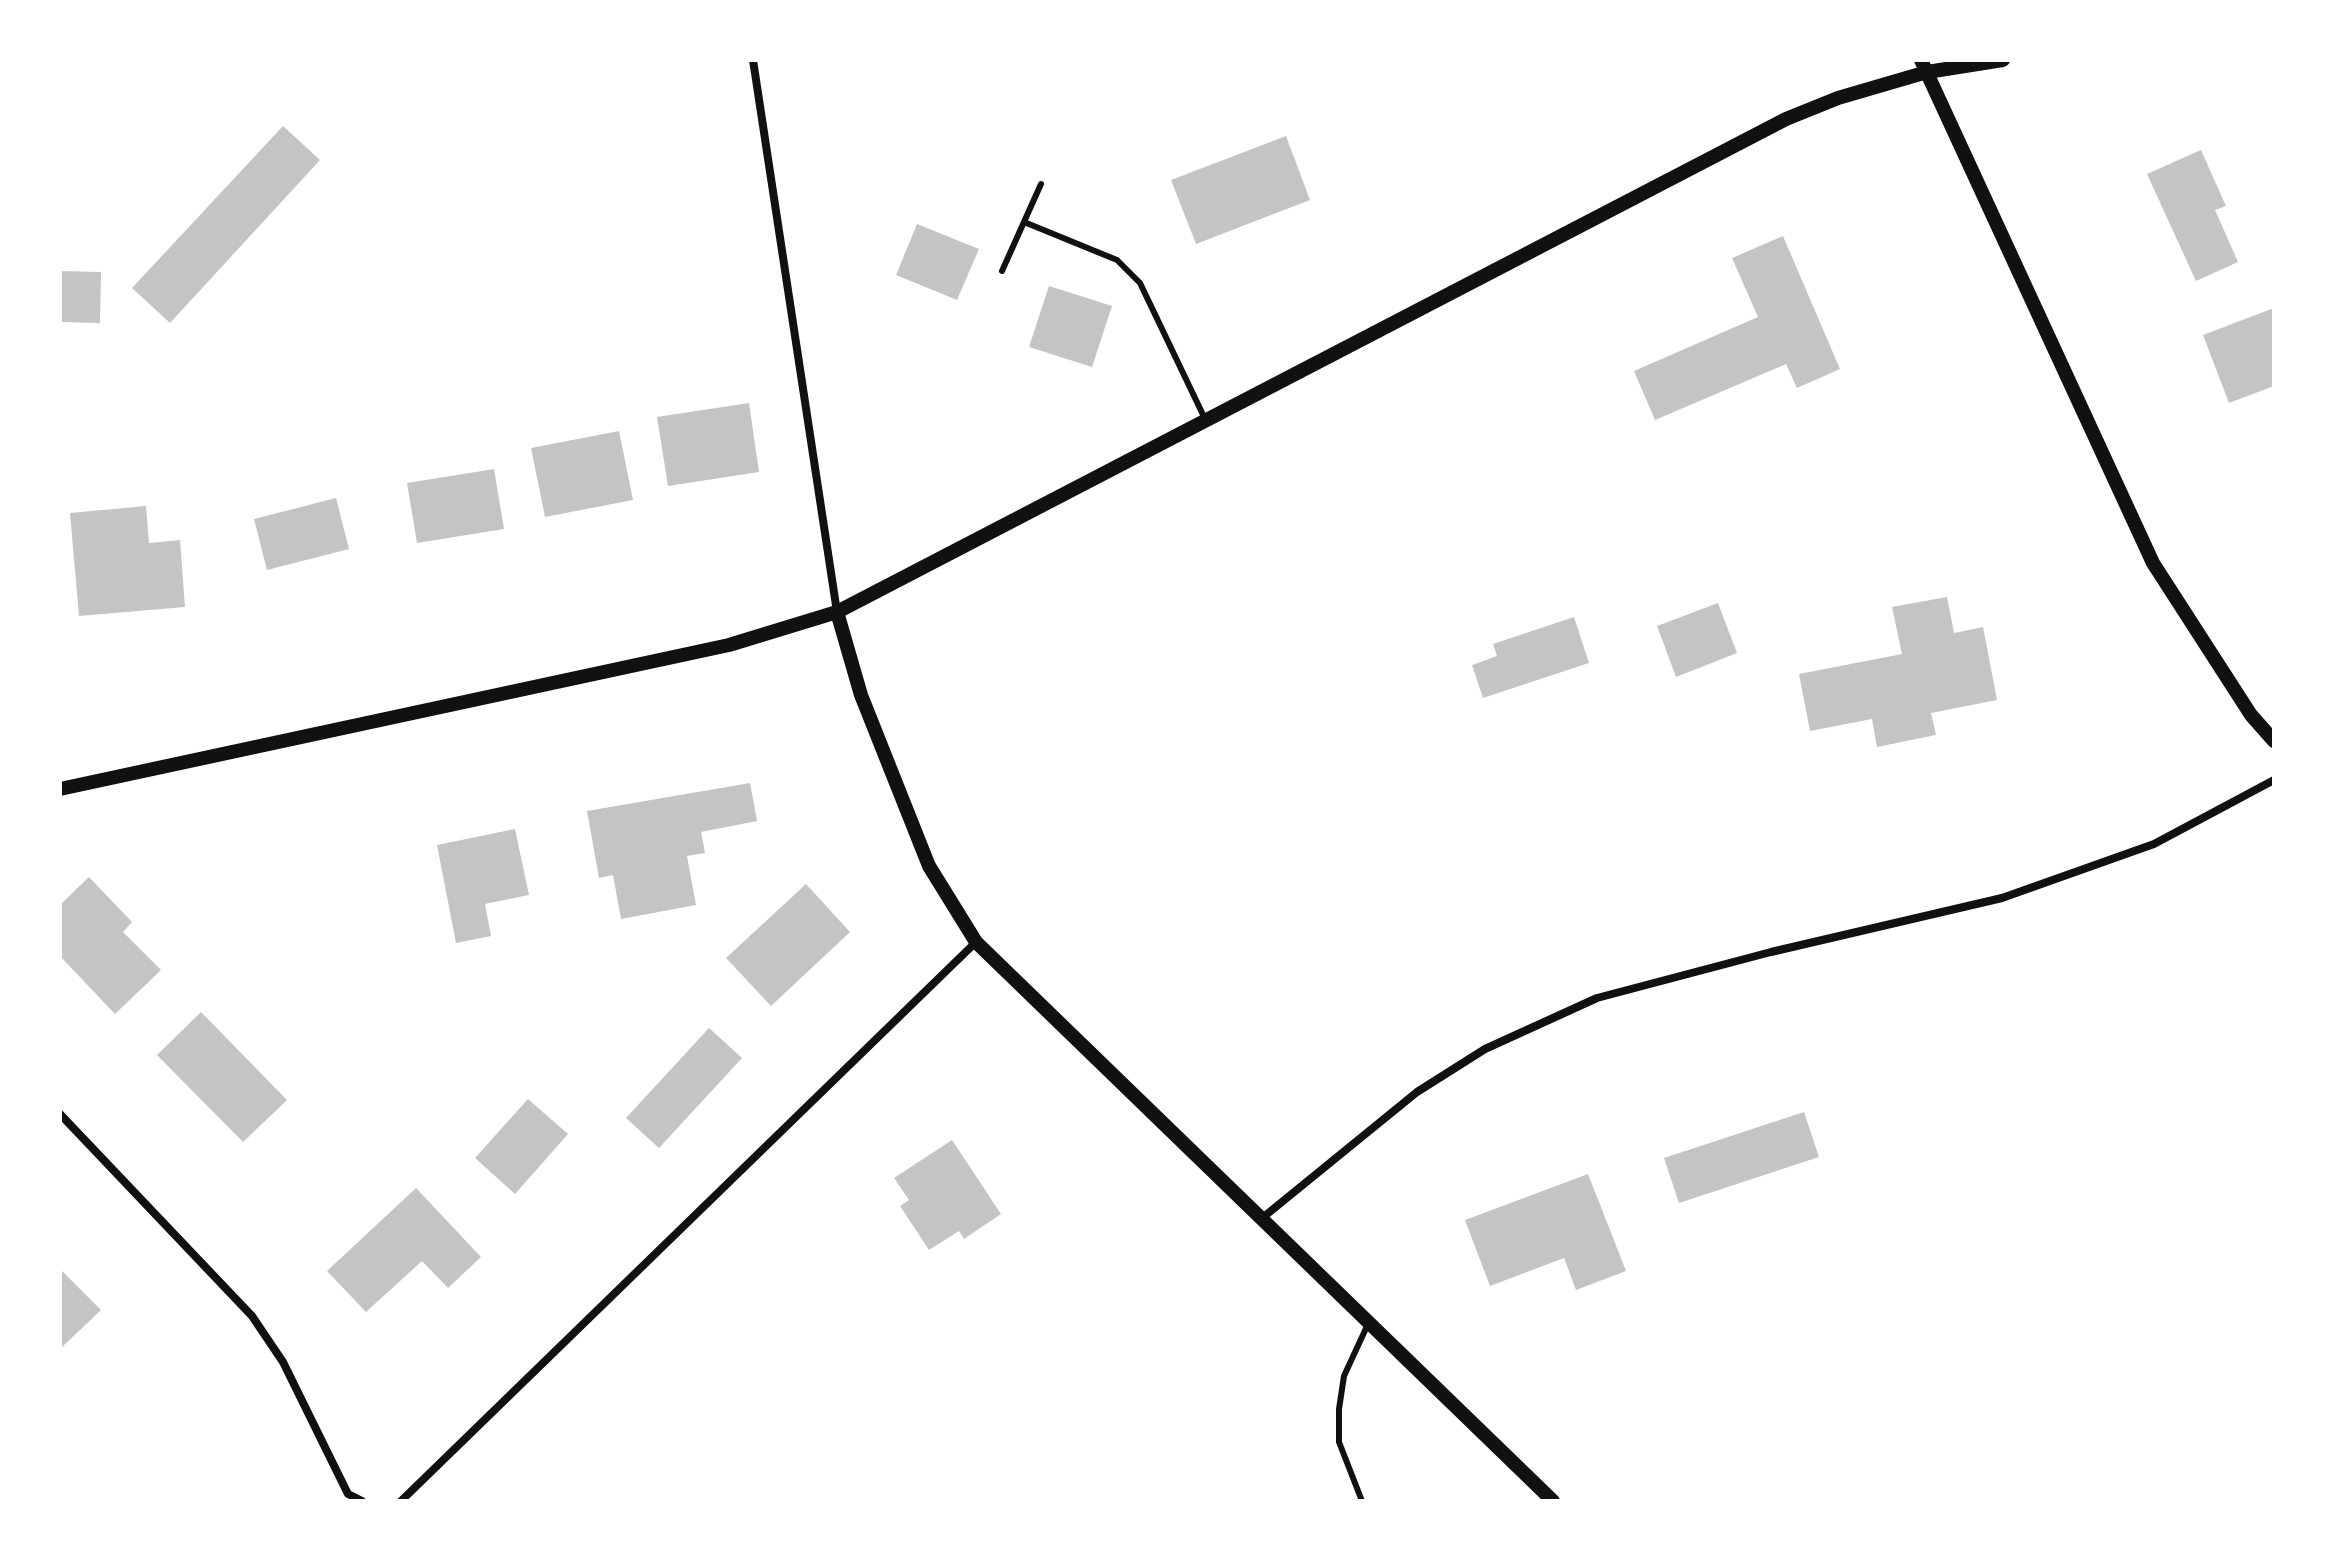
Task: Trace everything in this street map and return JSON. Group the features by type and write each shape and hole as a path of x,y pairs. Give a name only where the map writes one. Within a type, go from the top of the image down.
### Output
{"street":[{"path":"753,60 837,612 861,695 929,866 976,942 1553,1501"},
{"path":"60,789 729,645 837,612 1786,119 1924,66 2003,60"},
{"path":"1924,66 2153,563 2251,715 2274,741"},
{"path":"1260,1220 1417,1092 1485,1049 1597,998 1771,952 2002,898 2154,844 2274,780"},
{"path":"401,1501 976,942"},
{"path":"60,1114 252,1316 283,1362 348,1494 362,1501"}],"lane":[{"path":"1002,271 1041,184"},
{"path":"1024,222 1117,260 1140,283 1206,421"},
{"path":"1362,1501 1339,1442 1339,1409 1344,1376 1368,1324"}],"building":[{"path":"283,126 320,160 170,323 132,288"},
{"path":"1286,136 1310,200 1196,244 1171,180"},
{"path":"2201,150 2226,206 2215,210 2238,262 2196,281 2147,174"},
{"path":"917,224 979,249 957,300 896,275"},
{"path":"1783,236 1840,369 1797,388 1786,364 1655,420 1634,371 1758,317 1732,258"},
{"path":"60,271 101,272 100,323 60,322"},
{"path":"1049,286 1112,306 1092,367 1029,347"},
{"path":"2274,308 2274,386 2229,403 2203,335"},
{"path":"749,403 759,472 668,486 657,417"},
{"path":"619,431 633,500 545,517 531,448"},
{"path":"494,469 504,529 417,543 407,483"},
{"path":"336,498 349,549 267,570 254,519"},
{"path":"146,506 149,543 180,540 185,607 79,616 70,513"},
{"path":"1947,597 1954,633 1983,627 1997,700 1931,713 1936,735 1877,747 1872,719 1810,731 1799,674 1902,654 1892,607"},
{"path":"1718,603 1737,653 1676,677 1657,626"},
{"path":"1574,617 1589,663 1483,698 1472,665 1497,656 1493,644"},
{"path":"750,783 757,821 701,832 705,853 687,856 696,905 621,919 613,875 599,878 587,811"},
{"path":"515,829 529,895 485,904 491,936 456,943 437,845"},
{"path":"89,877 132,922 123,932 161,970 115,1014 60,956 60,905"},
{"path":"806,884 850,932 771,1006 726,958"},
{"path":"201,1012 287,1100 243,1142 157,1055"},
{"path":"709,1028 742,1058 659,1148 626,1118"},
{"path":"528,1099 568,1134 515,1194 475,1158"},
{"path":"1804,1112 1819,1157 1679,1203 1664,1158"},
{"path":"952,1140 1001,1214 964,1239 959,1231 929,1250 900,1206 909,1200 894,1178"},
{"path":"1588,1174 1626,1271 1576,1290 1564,1258 1490,1286 1465,1220"},
{"path":"416,1188 481,1257 448,1288 422,1261 366,1312 327,1271"},
{"path":"60,1269 101,1310 60,1349"}]}
